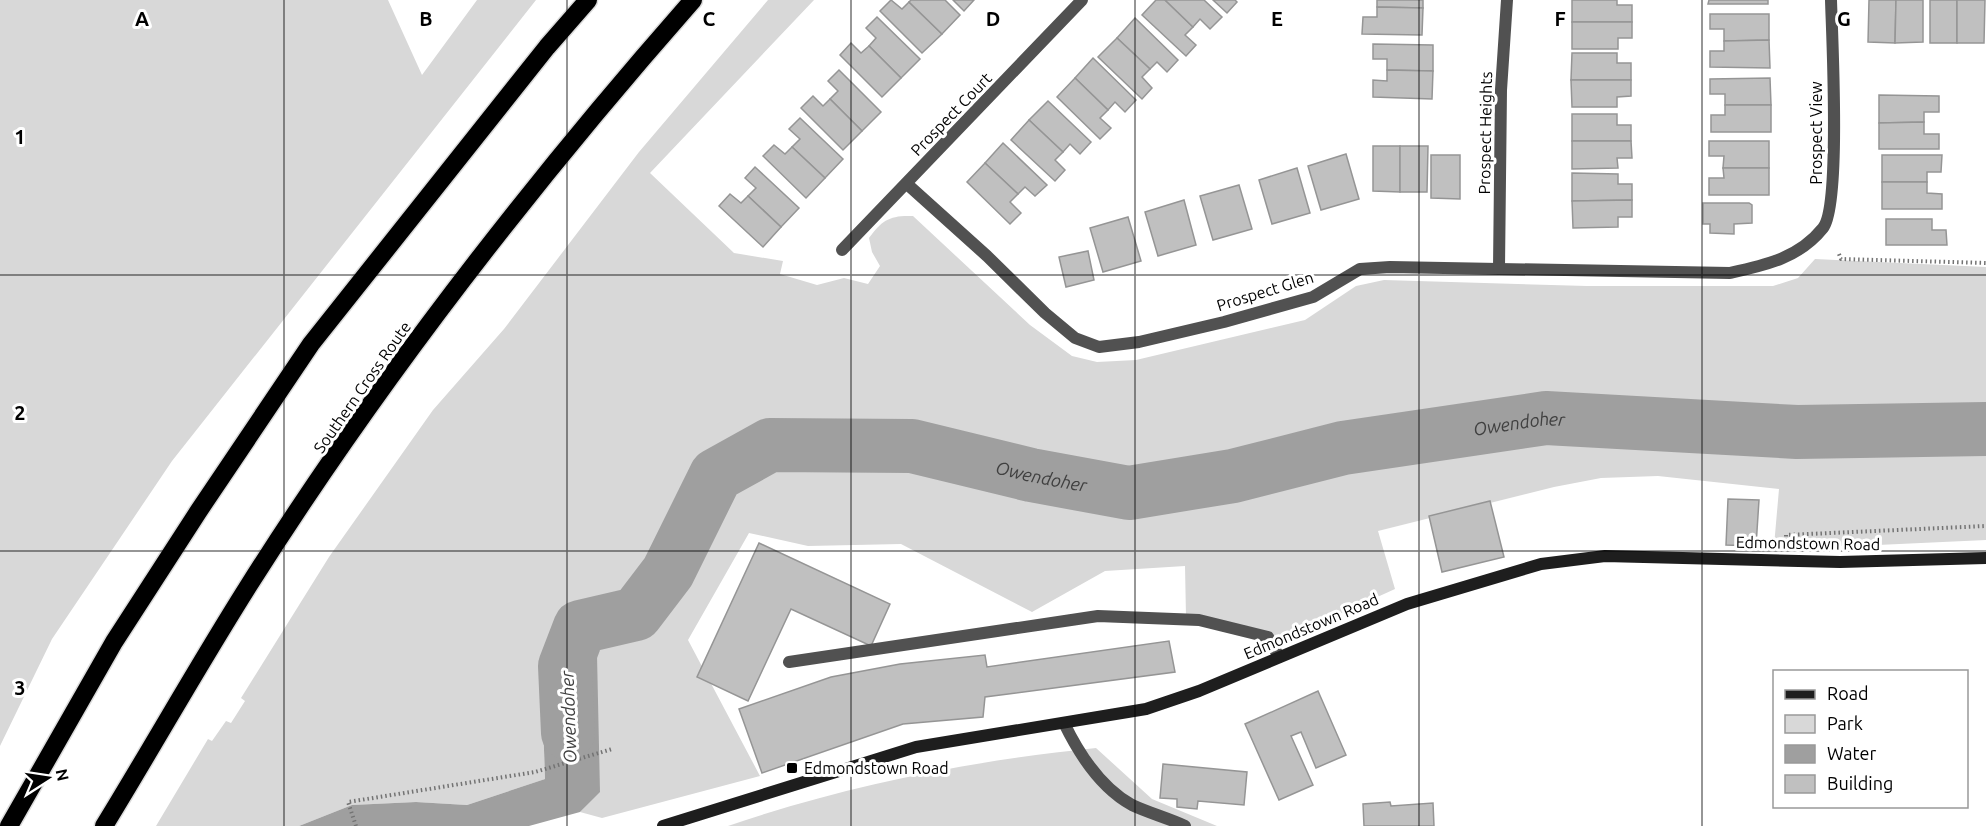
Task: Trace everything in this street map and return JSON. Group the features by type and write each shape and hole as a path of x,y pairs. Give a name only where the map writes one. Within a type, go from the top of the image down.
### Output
{"highway":[{"path":"9,826 114,642 198,512 312,345 547,47 588,0"},
{"name":"Southern Cross Route","path":"104,826 249,585 389,379 502,225 693,0"}],"main road":[{"name":"Edmondstown Road","path":"663,826 916,747 1146,710 1200,691 1407,604 1541,564 1605,556 1840,562 1986,558"}],"street":[{"name":"Prospect Court","path":"842,250 1082,0"},
{"name":"Prospect Heights","path":"1499,268 1502,90 1507,0"},
{"name":"Prospect View","path":"1797,253 1825,227 1834,183 1831,0"},
{"name":"Prospect Glen","path":"907,184 1060,326 1075,338 1099,347 1139,342 1312,297 1360,269 1499,268 1730,273 1763,266 1797,253"},
{"path":"789,662 1098,616 1198,620 1268,637 1279,657"},
{"path":"1064,723 1072,739 1099,778 1131,804 1185,826"}],"path":[{"path":"1839,254 1841,259 1986,263"},
{"path":"1785,560 1786,535 1986,526"},
{"path":"356,826 348,804 535,772 612,749"}],"green space":[{"path":"0,0 388,0 422,75 477,0 536,0 172,461 52,639 0,746"},
{"path":"768,0 814,0 650,173 734,253 783,261 780,274 817,285 844,278 868,284 880,266 872,252 869,238 887,220 898,216 913,216 1030,325 1072,356 1097,362 1136,360 1305,320 1356,286 1384,280 1587,286 1773,286 1798,278 1815,259 1986,267 1986,540 1856,546 1774,546 1779,489 1658,476 1601,478 1554,487 1378,531 1395,589 1287,638 1186,617 1185,566 1105,571 1032,612 901,544 808,546 749,533 688,640 760,776 602,818 580,812 600,791 541,663 545,779 467,805 416,802 352,805 299,826 156,826 208,739 212,741 226,721 231,723 245,701 241,698 329,557 433,410 504,329 639,152"},
{"path":"1096,748 1152,799 1217,826 728,826 818,798 910,776 1002,760"}],"water":[{"path":"597,655 600,792 580,812 529,826 299,826 352,805 416,802 467,805 545,779 541,662"}],"building":[{"path":"891,0 902,9 909,2 942,34 922,53 880,11"},
{"path":"911,0 945,0 960,15 942,34 909,2"},
{"path":"953,0 974,0 964,11"},
{"path":"1156,0 1165,0 1193,27 1185,35 1196,45 1186,56 1142,15"},
{"path":"1165,0 1204,0 1222,17 1210,29 1200,19 1193,27"},
{"path":"1213,0 1235,0 1237,2 1227,13"},
{"path":"1377,0 1423,0 1423,8 1377,7"},
{"path":"1572,0 1617,0 1617,5 1632,5 1632,22 1572,22"},
{"path":"1709,0 1768,0 1768,4 1708,4"},
{"path":"1869,0 1896,0 1895,43 1868,42"},
{"path":"1896,0 1923,0 1923,42 1895,43"},
{"path":"1930,0 1957,0 1957,43 1930,43"},
{"path":"1957,0 1985,0 1984,43 1957,43"},
{"path":"1377,7 1423,8 1422,35 1362,34 1363,17 1377,17"},
{"path":"1710,14 1769,14 1769,40 1724,41 1724,29 1710,29"},
{"path":"877,17 920,59 901,78 869,46 876,38 866,28"},
{"path":"1135,18 1178,60 1167,72 1157,62 1150,69 1117,38"},
{"path":"1572,22 1632,22 1632,38 1618,38 1618,49 1572,49"},
{"path":"1117,38 1150,69 1142,77 1152,88 1142,99 1098,57"},
{"path":"1769,40 1770,68 1710,67 1710,51 1724,51 1724,41"},
{"path":"851,43 861,53 869,46 901,78 882,97 840,55"},
{"path":"1373,44 1433,45 1433,71 1387,70 1387,59 1373,59"},
{"path":"1572,53 1617,53 1617,63 1631,63 1631,80 1571,80"},
{"path":"1093,58 1136,100 1125,112 1115,102 1108,110 1075,78"},
{"path":"839,70 881,112 862,131 830,99 838,91 828,81"},
{"path":"1387,70 1433,71 1432,99 1373,97 1373,80 1387,81"},
{"path":"1075,78 1108,110 1100,118 1111,128 1100,139 1057,97"},
{"path":"1770,78 1771,105 1725,105 1725,94 1710,94 1710,79"},
{"path":"1571,80 1631,80 1631,96 1617,97 1617,107 1572,107"},
{"path":"1879,95 1939,96 1939,112 1924,112 1924,122 1879,123"},
{"path":"813,96 823,106 830,99 862,131 843,150 801,108"},
{"path":"1048,101 1091,142 1080,154 1070,144 1063,152 1029,120"},
{"path":"1725,105 1771,105 1771,132 1711,132 1711,115 1725,115"},
{"path":"1572,114 1617,114 1617,125 1631,125 1631,141 1572,141"},
{"path":"800,118 843,159 825,178 792,147 800,139 789,129"},
{"path":"1029,120 1063,152 1055,160 1065,170 1055,181 1011,140"},
{"path":"1924,122 1924,134 1939,134 1939,149 1879,149 1879,123"},
{"path":"1572,141 1631,141 1632,158 1617,158 1618,168 1572,169"},
{"path":"1709,141 1769,141 1769,168 1723,168 1724,156 1709,156"},
{"path":"1003,143 1047,185 1035,196 1025,187 1018,194 985,163"},
{"path":"774,145 785,154 792,147 825,178 806,198 763,156"},
{"path":"1373,146 1400,146 1400,192 1373,191"},
{"path":"1400,146 1428,146 1427,192 1400,192"},
{"path":"1346,154 1359,199 1321,210 1308,166"},
{"path":"1431,155 1460,155 1460,199 1431,198"},
{"path":"1882,155 1942,155 1941,172 1927,172 1927,182 1882,182"},
{"path":"985,163 1018,194 1010,202 1021,213 1010,224 967,182"},
{"path":"755,167 799,208 781,227 748,196 756,188 745,178"},
{"path":"1297,168 1310,213 1272,224 1259,180"},
{"path":"1723,168 1769,168 1769,195 1709,195 1709,178 1724,178"},
{"path":"1572,173 1618,174 1618,184 1632,184 1632,200 1572,201"},
{"path":"1882,182 1927,182 1927,193 1942,194 1942,209 1882,209"},
{"path":"1239,185 1252,229 1213,240 1200,196"},
{"path":"730,194 741,203 748,196 781,227 763,247 719,206"},
{"path":"1184,200 1196,245 1158,256 1145,212"},
{"path":"1632,200 1632,217 1618,217 1618,227 1573,228 1572,201"},
{"path":"1703,203 1749,203 1752,205 1752,223 1734,224 1734,234 1710,233 1710,224 1703,224"},
{"path":"1128,217 1141,261 1103,272 1090,228"},
{"path":"1886,219 1932,219 1932,230 1946,230 1947,245 1886,245"},
{"path":"1088,251 1094,280 1066,287 1059,257"},
{"path":"1728,499 1759,500 1756,546 1726,545"},
{"path":"1490,501 1504,557 1442,572 1429,516"},
{"path":"759,543 890,604 871,646 791,609 748,701 697,677"},
{"path":"1169,641 1175,672 985,697 983,717 903,724 762,773 739,709 831,677 900,664 985,655 987,667"},
{"path":"1318,691 1346,755 1316,768 1301,732 1291,736 1313,785 1279,800 1245,724"},
{"path":"1163,764 1247,772 1244,805 1198,801 1197,809 1177,807 1177,799 1160,798"},
{"path":"1390,802 1391,806 1433,803 1434,826 1364,826 1363,804"}],"waterway":[{"name":"Owendoher","path":"568,733 565,666 580,627 636,614 668,572 716,475 770,445 912,446 1031,475 1129,493 1233,476 1343,448 1546,418 1797,432 1986,429"}],"place":[{"name":"Edmondstown Road","path":"792,768"}]}
